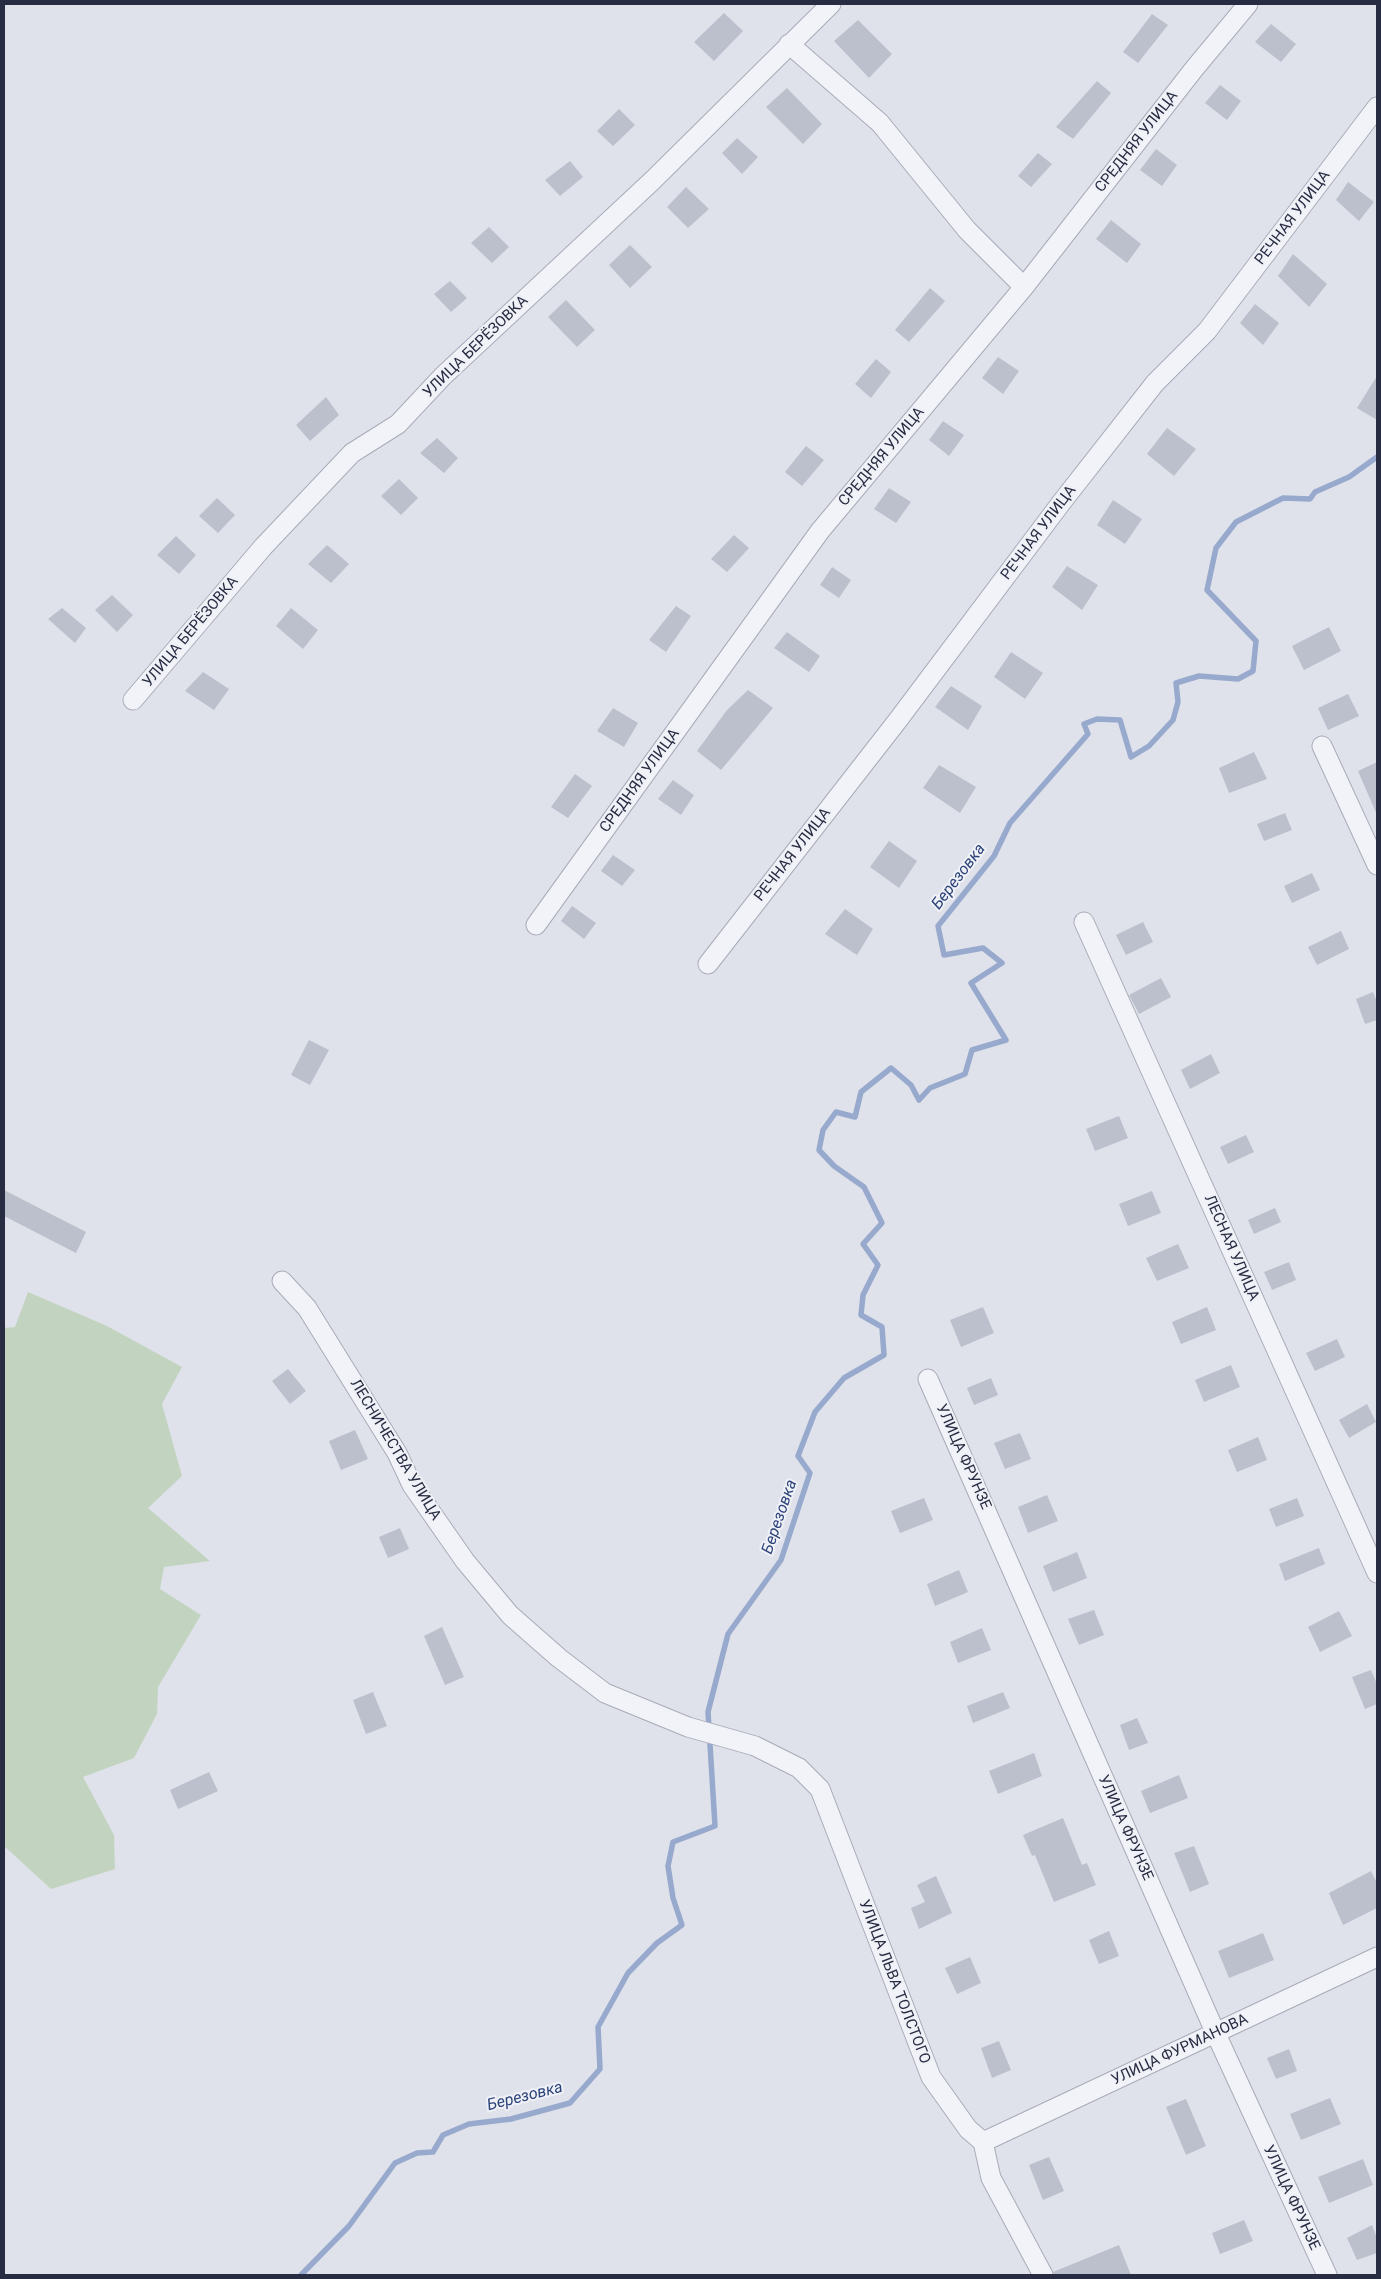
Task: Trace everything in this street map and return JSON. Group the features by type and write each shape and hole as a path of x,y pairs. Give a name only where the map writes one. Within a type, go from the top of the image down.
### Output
{"street":[{"name":"УЛИЦА БЕРЁЗОВКА","path":"133,700 263,547 352,452 398,424 443,376 645,187 831,4"},
{"name":"СРЕДНЯЯ УЛИЦА","path":"536,925 820,531 1024,287 1248,4"},
{"path":"789,44 880,123 967,230 1024,287"},
{"name":"РЕЧНАЯ УЛИЦА","path":"708,964 898,720 1061,503 1156,383 1207,331 1377,107"},
{"path":"1322,746 1377,865"},
{"name":"ЛЕСНАЯ УЛИЦА","path":"1084,922 1377,1573"},
{"name":"ЛЕСНИЧЕСТВА УЛИЦА","path":"282,1281 307,1308 397,1452 412,1485 465,1561 510,1615 559,1658 605,1693 710,1734"},
{"name":"УЛИЦА ФРУНЗЕ","path":"928,1379 1216,2034 1327,2275"},
{"name":"УЛИЦА ЛЬВА ТОЛСТОГО","path":"710,1734 755,1746 799,1768 820,1789 931,2077 968,2129 983,2142"},
{"name":"УЛИЦА ФУРМАНОВА","path":"983,2142 1377,1957"},
{"path":"983,2142 991,2178 1043,2275"}],"green space":[{"path":"28,1292 107,1326 182,1367 162,1404 182,1476 148,1508 210,1561 164,1567 160,1589 201,1615 158,1687 157,1714 134,1758 83,1777 114,1835 115,1869 51,1889 4,1846 4,1328 15,1327"}],"building":[{"path":"724,13 743,31 714,61 694,42"},
{"path":"1152,14 1168,25 1138,63 1123,52"},
{"path":"858,20 892,54 869,78 834,41"},
{"path":"1271,24 1296,44 1281,62 1255,42"},
{"path":"1097,81 1111,93 1073,139 1056,127"},
{"path":"1220,85 1241,101 1227,120 1205,103"},
{"path":"787,88 822,124 803,144 766,107"},
{"path":"619,109 635,125 613,146 597,131"},
{"path":"737,138 758,157 742,174 722,153"},
{"path":"1156,149 1177,165 1162,186 1140,170"},
{"path":"1038,153 1052,164 1031,187 1018,176"},
{"path":"570,161 583,177 560,196 545,180"},
{"path":"1348,182 1374,202 1359,221 1336,200"},
{"path":"686,187 709,209 688,228 667,207"},
{"path":"1111,220 1141,244 1127,263 1096,239"},
{"path":"489,227 509,247 492,263 471,243"},
{"path":"630,245 652,267 630,288 609,265"},
{"path":"1293,254 1327,284 1309,307 1278,276"},
{"path":"450,281 467,298 451,312 434,294"},
{"path":"930,288 945,301 909,342 895,330"},
{"path":"566,300 595,330 577,347 548,317"},
{"path":"1255,304 1279,323 1263,345 1240,323"},
{"path":"998,357 1019,371 1003,394 982,378"},
{"path":"876,359 891,372 871,398 855,384"},
{"path":"1377,376 1377,420 1357,408"},
{"path":"326,397 339,415 310,441 296,425"},
{"path":"943,421 964,435 949,456 929,440"},
{"path":"1167,428 1196,449 1174,476 1147,454"},
{"path":"437,438 458,458 444,473 420,453"},
{"path":"806,446 824,460 802,486 785,472"},
{"path":"399,479 418,498 401,515 381,496"},
{"path":"889,488 911,502 896,523 874,509"},
{"path":"217,498 235,515 218,533 199,516"},
{"path":"1113,500 1142,519 1125,544 1097,525"},
{"path":"734,535 749,548 727,572 711,559"},
{"path":"176,536 196,555 179,574 157,555"},
{"path":"327,545 349,564 331,583 308,564"},
{"path":"1067,566 1098,585 1082,610 1052,587"},
{"path":"832,567 851,580 839,598 820,585"},
{"path":"112,595 133,615 117,632 95,610"},
{"path":"676,606 691,616 666,652 649,640"},
{"path":"62,608 86,628 75,643 48,619"},
{"path":"291,608 318,630 303,649 276,626"},
{"path":"1329,627 1341,651 1304,670 1292,646"},
{"path":"787,632 820,656 809,672 774,648"},
{"path":"1011,652 1043,673 1025,699 994,677"},
{"path":"203,672 229,689 214,710 185,691"},
{"path":"951,686 982,706 968,730 935,707"},
{"path":"748,690 773,708 721,770 697,751 727,710"},
{"path":"1348,694 1359,716 1328,730 1318,708"},
{"path":"613,708 638,723 624,747 597,731"},
{"path":"1254,752 1267,779 1229,793 1219,768"},
{"path":"1377,762 1377,815 1358,771"},
{"path":"939,765 976,787 960,813 923,788"},
{"path":"575,774 592,786 568,818 551,807"},
{"path":"673,780 694,795 681,815 658,799"},
{"path":"1285,813 1292,830 1264,841 1257,824"},
{"path":"889,841 917,861 899,888 870,867"},
{"path":"613,855 635,870 622,886 601,871"},
{"path":"1312,873 1320,890 1292,903 1284,886"},
{"path":"572,906 596,923 584,939 561,921"},
{"path":"845,909 873,929 857,955 825,934"},
{"path":"1143,922 1153,942 1126,955 1116,935"},
{"path":"1341,931 1349,949 1317,965 1308,947"},
{"path":"1161,978 1171,997 1139,1014 1129,995"},
{"path":"1373,992 1377,1002 1377,1020 1365,1024 1356,999"},
{"path":"309,1040 329,1050 310,1085 291,1075"},
{"path":"1211,1054 1220,1073 1190,1089 1181,1070"},
{"path":"1119,1116 1128,1138 1095,1151 1086,1129"},
{"path":"1246,1135 1254,1152 1228,1164 1220,1147"},
{"path":"4,1190 86,1232 76,1253 4,1216"},
{"path":"1152,1191 1161,1213 1128,1226 1119,1204"},
{"path":"1275,1208 1281,1222 1254,1234 1248,1220"},
{"path":"1178,1244 1189,1268 1157,1281 1146,1258"},
{"path":"1289,1262 1296,1280 1272,1290 1264,1272"},
{"path":"983,1307 994,1333 961,1347 950,1320"},
{"path":"1207,1307 1216,1330 1181,1344 1172,1322"},
{"path":"1337,1339 1345,1357 1315,1371 1306,1353"},
{"path":"1231,1365 1240,1387 1204,1402 1195,1380"},
{"path":"288,1369 306,1391 290,1404 272,1381"},
{"path":"991,1378 998,1395 974,1405 967,1388"},
{"path":"1367,1404 1376,1422 1349,1438 1339,1420"},
{"path":"355,1430 368,1459 341,1470 329,1441"},
{"path":"1020,1433 1031,1459 1005,1469 994,1443"},
{"path":"1258,1437 1267,1460 1237,1472 1228,1450"},
{"path":"1047,1495 1058,1521 1028,1533 1018,1507"},
{"path":"924,1498 933,1520 900,1533 891,1511"},
{"path":"1297,1498 1304,1516 1276,1527 1269,1509"},
{"path":"400,1528 409,1549 388,1558 379,1537"},
{"path":"1319,1548 1325,1564 1285,1581 1279,1564"},
{"path":"1077,1552 1087,1578 1053,1592 1043,1566"},
{"path":"959,1570 968,1592 935,1606 927,1584"},
{"path":"1094,1610 1104,1635 1079,1645 1068,1619"},
{"path":"1339,1611 1352,1636 1320,1652 1308,1627"},
{"path":"442,1627 464,1677 445,1685 424,1636"},
{"path":"982,1628 991,1650 958,1663 950,1642"},
{"path":"1371,1670 1377,1684 1377,1704 1365,1709 1352,1677"},
{"path":"373,1692 387,1726 366,1734 353,1700"},
{"path":"1003,1692 1010,1708 973,1723 967,1706"},
{"path":"1137,1718 1148,1743 1129,1750 1120,1725"},
{"path":"1034,1753 1042,1776 998,1794 989,1771"},
{"path":"209,1772 218,1791 178,1809 170,1790"},
{"path":"1179,1775 1188,1798 1150,1813 1141,1791"},
{"path":"1063,1818 1082,1865 1087,1863 1096,1885 1054,1902 1035,1855 1032,1856 1023,1835"},
{"path":"1194,1846 1209,1884 1190,1892 1174,1853"},
{"path":"1371,1871 1377,1883 1377,1908 1343,1925 1329,1893"},
{"path":"936,1876 952,1913 919,1929 911,1908 925,1902 917,1885"},
{"path":"1109,1931 1119,1956 1099,1964 1089,1940"},
{"path":"1263,1933 1274,1960 1229,1978 1218,1951"},
{"path":"970,1957 981,1983 957,1994 945,1968"},
{"path":"999,2041 1011,2070 992,2078 981,2048"},
{"path":"1289,2049 1297,2071 1276,2079 1267,2058"},
{"path":"1330,2098 1341,2124 1301,2140 1290,2114"},
{"path":"1186,2099 1206,2146 1186,2155 1166,2107"},
{"path":"1049,2157 1064,2191 1043,2200 1029,2165"},
{"path":"1363,2159 1373,2185 1329,2203 1318,2177"},
{"path":"1244,2220 1253,2241 1220,2254 1212,2233"},
{"path":"1372,2225 1377,2238 1377,2253 1357,2260 1347,2238"},
{"path":"1119,2245 1131,2275 1054,2275 1053,2272"}],"waterway":[{"name":"Березовка","path":"301,2275 349,2226 395,2163 417,2153 433,2152 443,2135 469,2124 511,2119 570,2103 600,2069 598,2027 628,1973 657,1943 682,1925 673,1898 668,1866 673,1842 715,1826 708,1712 728,1634 781,1560 810,1473 798,1456 815,1412 844,1378 884,1355 882,1327 861,1315 863,1295 878,1265 863,1244 882,1223 864,1187 834,1166 819,1150 823,1130 836,1112 855,1117 861,1092 891,1068 911,1085 919,1100 930,1088 965,1074 972,1050 1006,1040 971,983 1002,963 983,948 944,955 938,926 994,856 1010,823 1088,734 1084,724 1097,719 1120,720 1131,757 1149,746 1173,720 1178,702 1176,683 1199,676 1238,679 1253,671 1256,641 1207,590 1216,548 1236,522 1283,498 1310,499 1315,492 1349,477 1377,457"}]}
